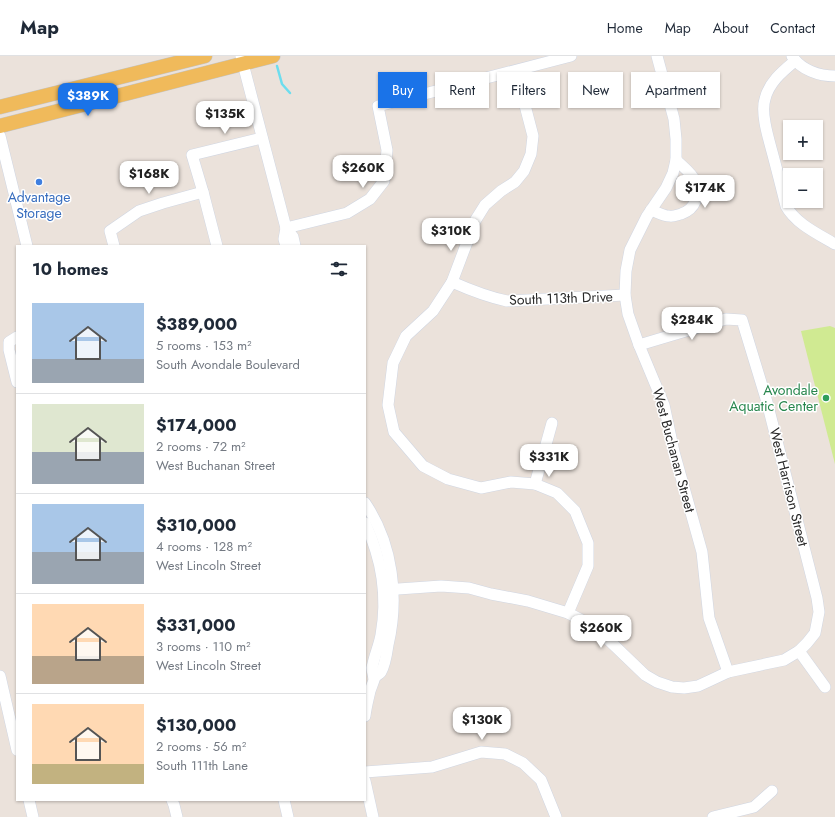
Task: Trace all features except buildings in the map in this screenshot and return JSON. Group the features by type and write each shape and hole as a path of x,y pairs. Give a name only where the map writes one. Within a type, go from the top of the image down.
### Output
{"main road":[{"path":"0,107 205,56"},
{"path":"0,126 242,60 273,56"}],"street":[{"path":"286,228 347,213 370,199 384,181 387,150 378,106 572,56"},
{"name":"West Buchanan Street","path":"657,56 674,119 676,160 673,173 666,188 647,216 630,250 626,271 625,295 628,314 664,405 674,452 702,552 709,618 728,672"},
{"path":"835,76 821,75 810,71 793,58 775,79 764,99 765,124 786,206 796,219 835,244"},
{"path":"242,60 286,228 296,245"},
{"path":"516,71 533,136 531,154 524,171 515,182 485,205 475,221 452,282 433,311 406,336 393,363 388,405 394,432 423,466 448,479 481,488 511,482 535,484 558,494 576,511 588,543 588,566 568,613"},
{"path":"0,136 27,245"},
{"path":"217,245 192,155 262,138"},
{"path":"651,210 670,217 687,212 693,206 696,200 694,180 676,160"},
{"path":"114,245 110,231 138,211 203,192"},
{"path":"286,228 284,239 286,245"},
{"name":"South 113th Drive","path":"452,282 496,299 507,301 625,295"},
{"name":"West Harrison Street","path":"388,589 441,586 469,588 528,601 568,613 594,627 645,675 657,682 672,687 684,688 698,686 728,672 784,660 799,651 816,633 819,612 818,598 767,402 742,320 726,318 639,344"},
{"path":"16,338 9,342 9,350 16,377"},
{"path":"535,484 552,423"},
{"path":"366,505 379,527 390,562 392,575 388,589 381,634 370,677 366,707"},
{"path":"366,526 375,547 388,589"},
{"path":"799,651 825,687"},
{"path":"0,676 16,746"},
{"path":"366,772 432,767 482,752 505,754 523,763 541,780 556,817"},
{"path":"366,786 373,817"},
{"path":"713,817 754,807 772,791"},
{"path":"29,801 32,817"},
{"path":"172,801 177,817"},
{"path":"284,801 288,817"}],"green space":[{"name":"Avondale Aquatic Center","path":"830,326 835,328 835,464 801,331"}],"waterway":[{"path":"277,66 282,84 290,93"}],"place":[{"name":"Advantage Storage","path":"39,182"},
{"name":"Avondale Aquatic Center","path":"826,398"}]}
